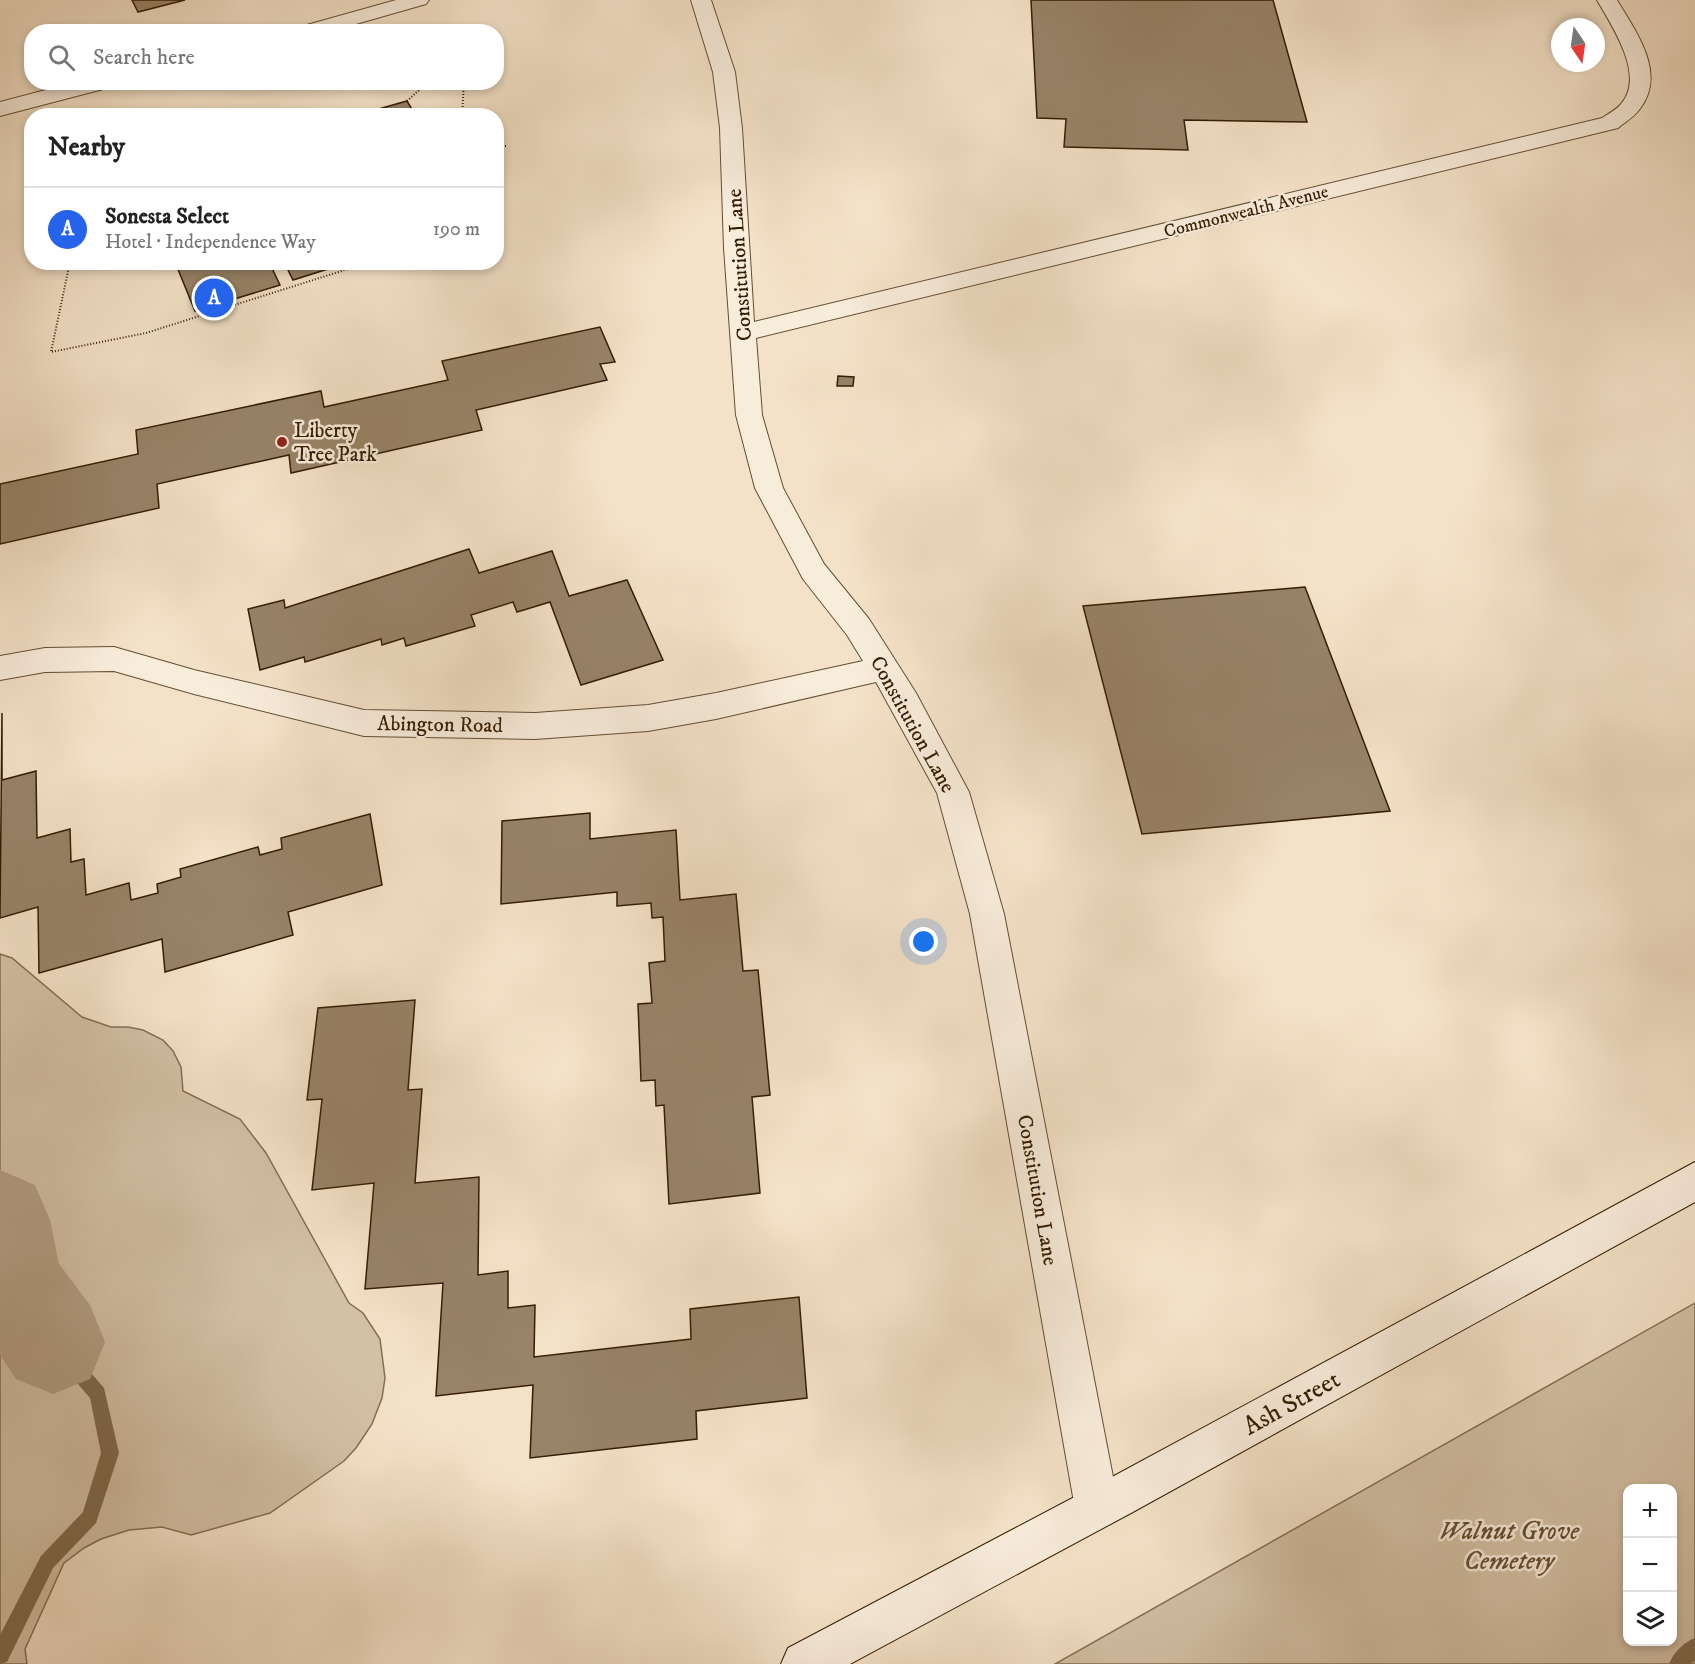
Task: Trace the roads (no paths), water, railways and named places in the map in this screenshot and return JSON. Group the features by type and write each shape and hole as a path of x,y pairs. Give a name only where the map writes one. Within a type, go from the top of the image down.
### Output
{"street":[{"path":"332,24 419,0"},
{"name":"Constitution Lane","path":"701,0 724,72 731,128 736,248 749,415 769,488 813,571 858,627 884,668 953,792 987,914 1097,1508"},
{"name":"Commonwealth Avenue","path":"742,333 1610,123 1633,105 1641,83 1636,55 1606,0"},
{"path":"0,109 72,90"},
{"name":"Abington Road","path":"0,668 45,660 114,659 194,682 364,723 535,726 659,716 716,706 884,668"},
{"name":"Ash Street","path":"804,1664 1097,1508 1695,1181"},
{"name":"Ash Street","path":"833,1664 885,1621"}],"waterway":[{"path":"0,1220 2,1238 15,1289 53,1342"},
{"path":"0,1655 47,1562 90,1517 110,1453 98,1394 53,1342"},
{"path":"1678,1664 1695,1647"}],"place":[{"name":"Sonesta Select","path":"214,298"},
{"name":"Liberty Tree Park","path":"282,442"}],"park label":[{"name":"Walnut Grove Cemetery","path":"1509,1545"}]}
